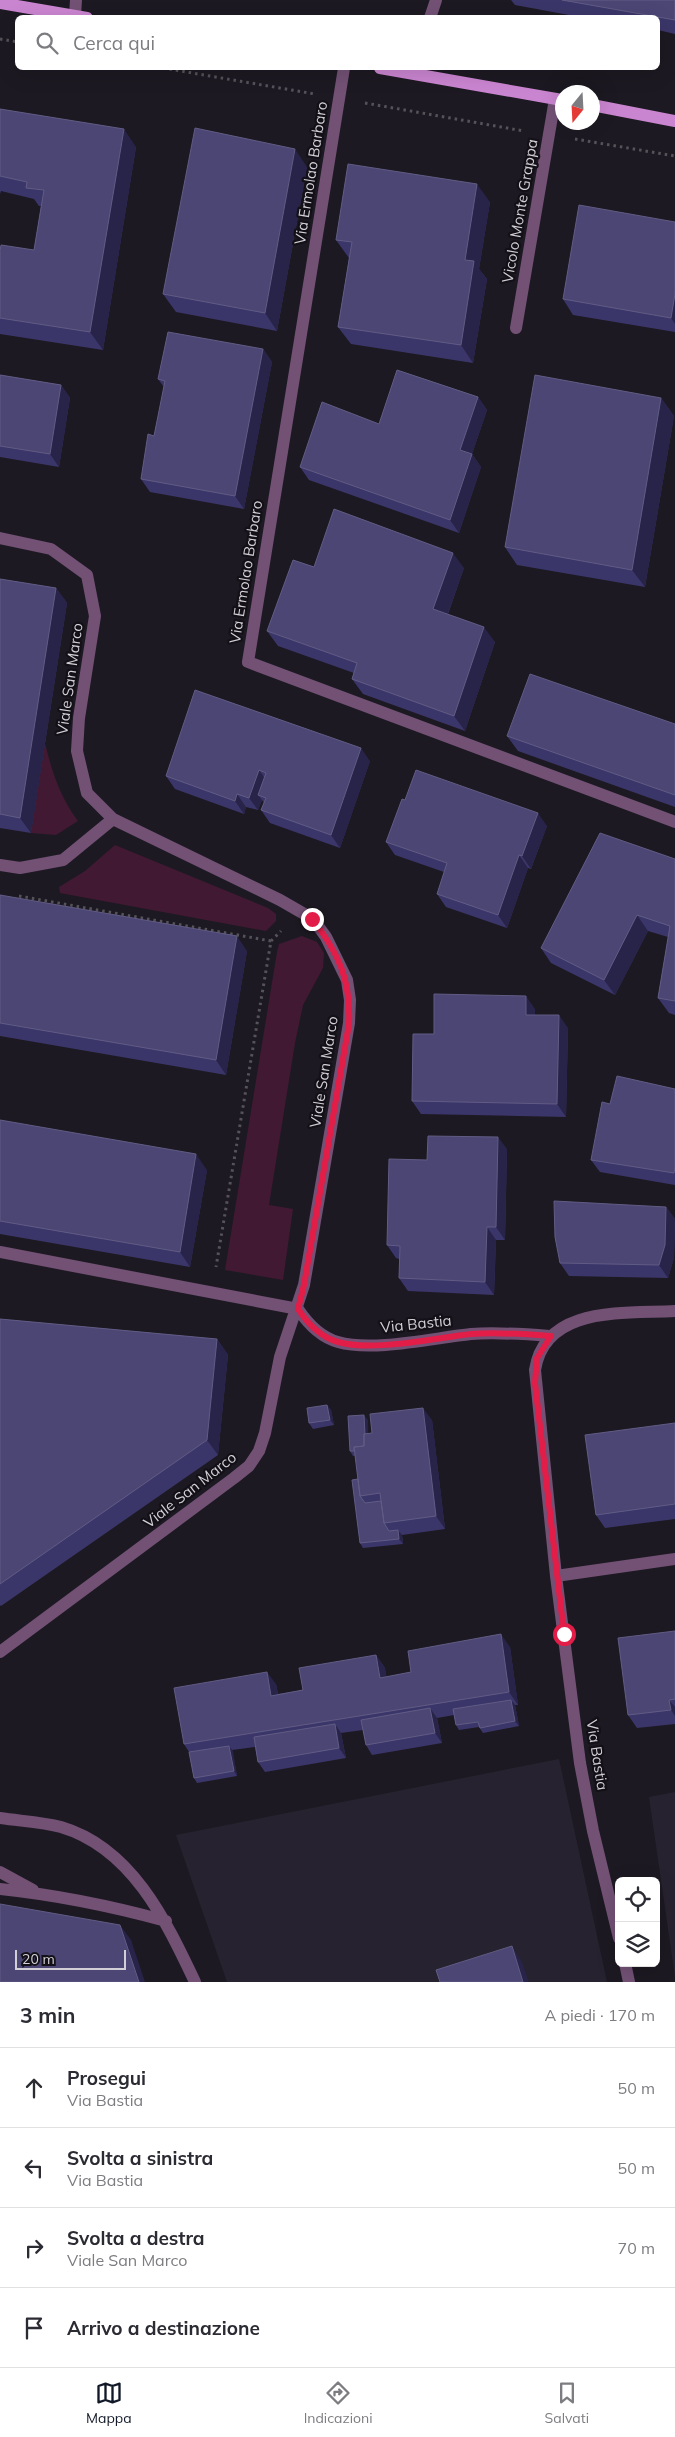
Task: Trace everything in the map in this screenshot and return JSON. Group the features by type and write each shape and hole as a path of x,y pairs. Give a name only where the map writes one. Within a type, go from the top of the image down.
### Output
{"main road":[{"path":"0,3 69,15"},
{"path":"413,71 555,98"},
{"path":"600,107 675,121"}],"street":[{"path":"76,0 80,15"},
{"path":"431,15 436,0"},
{"name":"Via Ermolao Barbaro","path":"344,70 248,662 675,822"},
{"name":"Vicolo Monte Grappa","path":"516,328 549,135 555,113"},
{"name":"Viale San Marco","path":"0,538 51,549 87,575 94,616 79,718 77,751 87,793 112,819 280,900 312,919 326,937 347,980 350,1000 349,1024 304,1285 298,1309 280,1357 265,1433 259,1451 249,1466 0,1652"},
{"path":"0,865 20,868 63,860 112,819"},
{"path":"0,1252 298,1309"},
{"name":"Via Bastia","path":"298,1309 308,1324 322,1335 338,1342 359,1345 473,1334 508,1333 551,1336"},
{"name":"Via Bastia","path":"615,1922 593,1831 580,1763 556,1576 535,1383 537,1358 551,1336 560,1328 578,1319 675,1311"},
{"path":"556,1576 675,1559"},
{"path":"0,1818 61,1827 102,1846 139,1882 166,1921 196,1982"},
{"path":"0,1872 39,1893"},
{"path":"0,1889 39,1893 109,1905 166,1921"},
{"path":"626,1967 629,1982"}],"path":[{"path":"0,39 15,42"},
{"path":"175,70 675,156"},
{"path":"20,868 13,895 271,941 211,1292"}],"shaded area":[{"path":"45,743 57,784 66,803 78,821 56,835 31,833"},
{"path":"115,845 268,908 276,914 276,921 266,931 60,893 59,887 85,871"},
{"path":"302,936 317,942 324,953 323,968 303,1005 295,1043 269,1205 293,1209 283,1280 225,1270 277,952 279,944"},
{"path":"559,1759 607,1982 227,1982 176,1835"},
{"path":"675,1792 675,1977 649,1797"}],"building":[{"path":"562,0 675,0 675,20 660,17 660,15 647,15"},
{"path":"0,109 124,129 90,332 0,318 1,245 34,250 44,190 26,188 27,182 0,176"},
{"path":"195,128 295,149 265,313 163,294"},
{"path":"348,164 477,184 465,260 474,261 461,345 338,327 352,242 336,240"},
{"path":"579,205 675,222 675,294 671,318 563,299"},
{"path":"168,332 263,349 235,496 141,479 148,434 154,436 165,381 158,379"},
{"path":"397,370 478,397 460,450 472,454 450,520 300,467 322,402 379,424"},
{"path":"0,375 61,385 50,454 0,446"},
{"path":"535,375 661,398 632,570 505,547"},
{"path":"334,509 453,553 433,609 484,627 454,716 352,679 357,663 267,631 293,560 314,567"},
{"path":"0,579 56,588 20,818 0,814"},
{"path":"530,674 675,724 675,795 507,736"},
{"path":"195,690 361,748 331,835 261,810 266,798 258,795 266,773 259,770 249,798 237,794 235,801 166,776"},
{"path":"416,770 538,813 522,856 519,855 498,915 437,894 447,863 386,842 402,799 405,800"},
{"path":"600,833 675,859 675,1001 658,998 670,926 637,915 604,980 541,948"},
{"path":"0,895 237,936 216,1060 0,1023"},
{"path":"434,994 526,996 526,1015 559,1015 557,1104 412,1101 413,1034 434,1034"},
{"path":"617,1076 675,1089 674,1173 591,1160 602,1102 610,1104"},
{"path":"0,1120 196,1154 180,1252 0,1221"},
{"path":"428,1136 498,1137 496,1227 487,1227 485,1282 399,1278 400,1246 387,1245 389,1159 427,1160"},
{"path":"554,1201 666,1207 665,1245 659,1265 560,1263 555,1237"},
{"path":"0,1319 217,1339 207,1440 0,1584"},
{"path":"327,1405 330,1420 309,1423 307,1408"},
{"path":"423,1408 436,1516 384,1523 380,1493 360,1496 354,1447 364,1446 364,1434 372,1433 370,1414"},
{"path":"364,1415 364,1446 354,1447 354,1451 350,1451 348,1416"},
{"path":"675,1423 675,1504 596,1515 585,1435"},
{"path":"358,1479 360,1496 365,1503 381,1501 384,1523 389,1531 398,1530 399,1539 360,1543 352,1480"},
{"path":"675,1631 675,1699 669,1700 671,1710 628,1715 618,1638"},
{"path":"501,1634 509,1692 184,1744 174,1688 267,1672 271,1696 303,1690 299,1668 376,1655 380,1678 411,1672 408,1651"},
{"path":"511,1700 515,1721 480,1728 478,1722 456,1725 453,1709"},
{"path":"430,1708 435,1733 366,1745 361,1720"},
{"path":"335,1724 339,1748 258,1762 254,1737"},
{"path":"229,1746 234,1771 194,1778 189,1752"},
{"path":"0,1904 120,1925 139,1982 0,1982"},
{"path":"512,1946 523,1982 440,1982 436,1970"}],"route":[{"path":"312,919 326,937 336,956 347,980 350,1000 349,1024 304,1285 298,1309 308,1324 322,1335 338,1342 359,1345 380,1345 473,1334 508,1333 551,1336 537,1358 535,1383 564,1634"}]}
